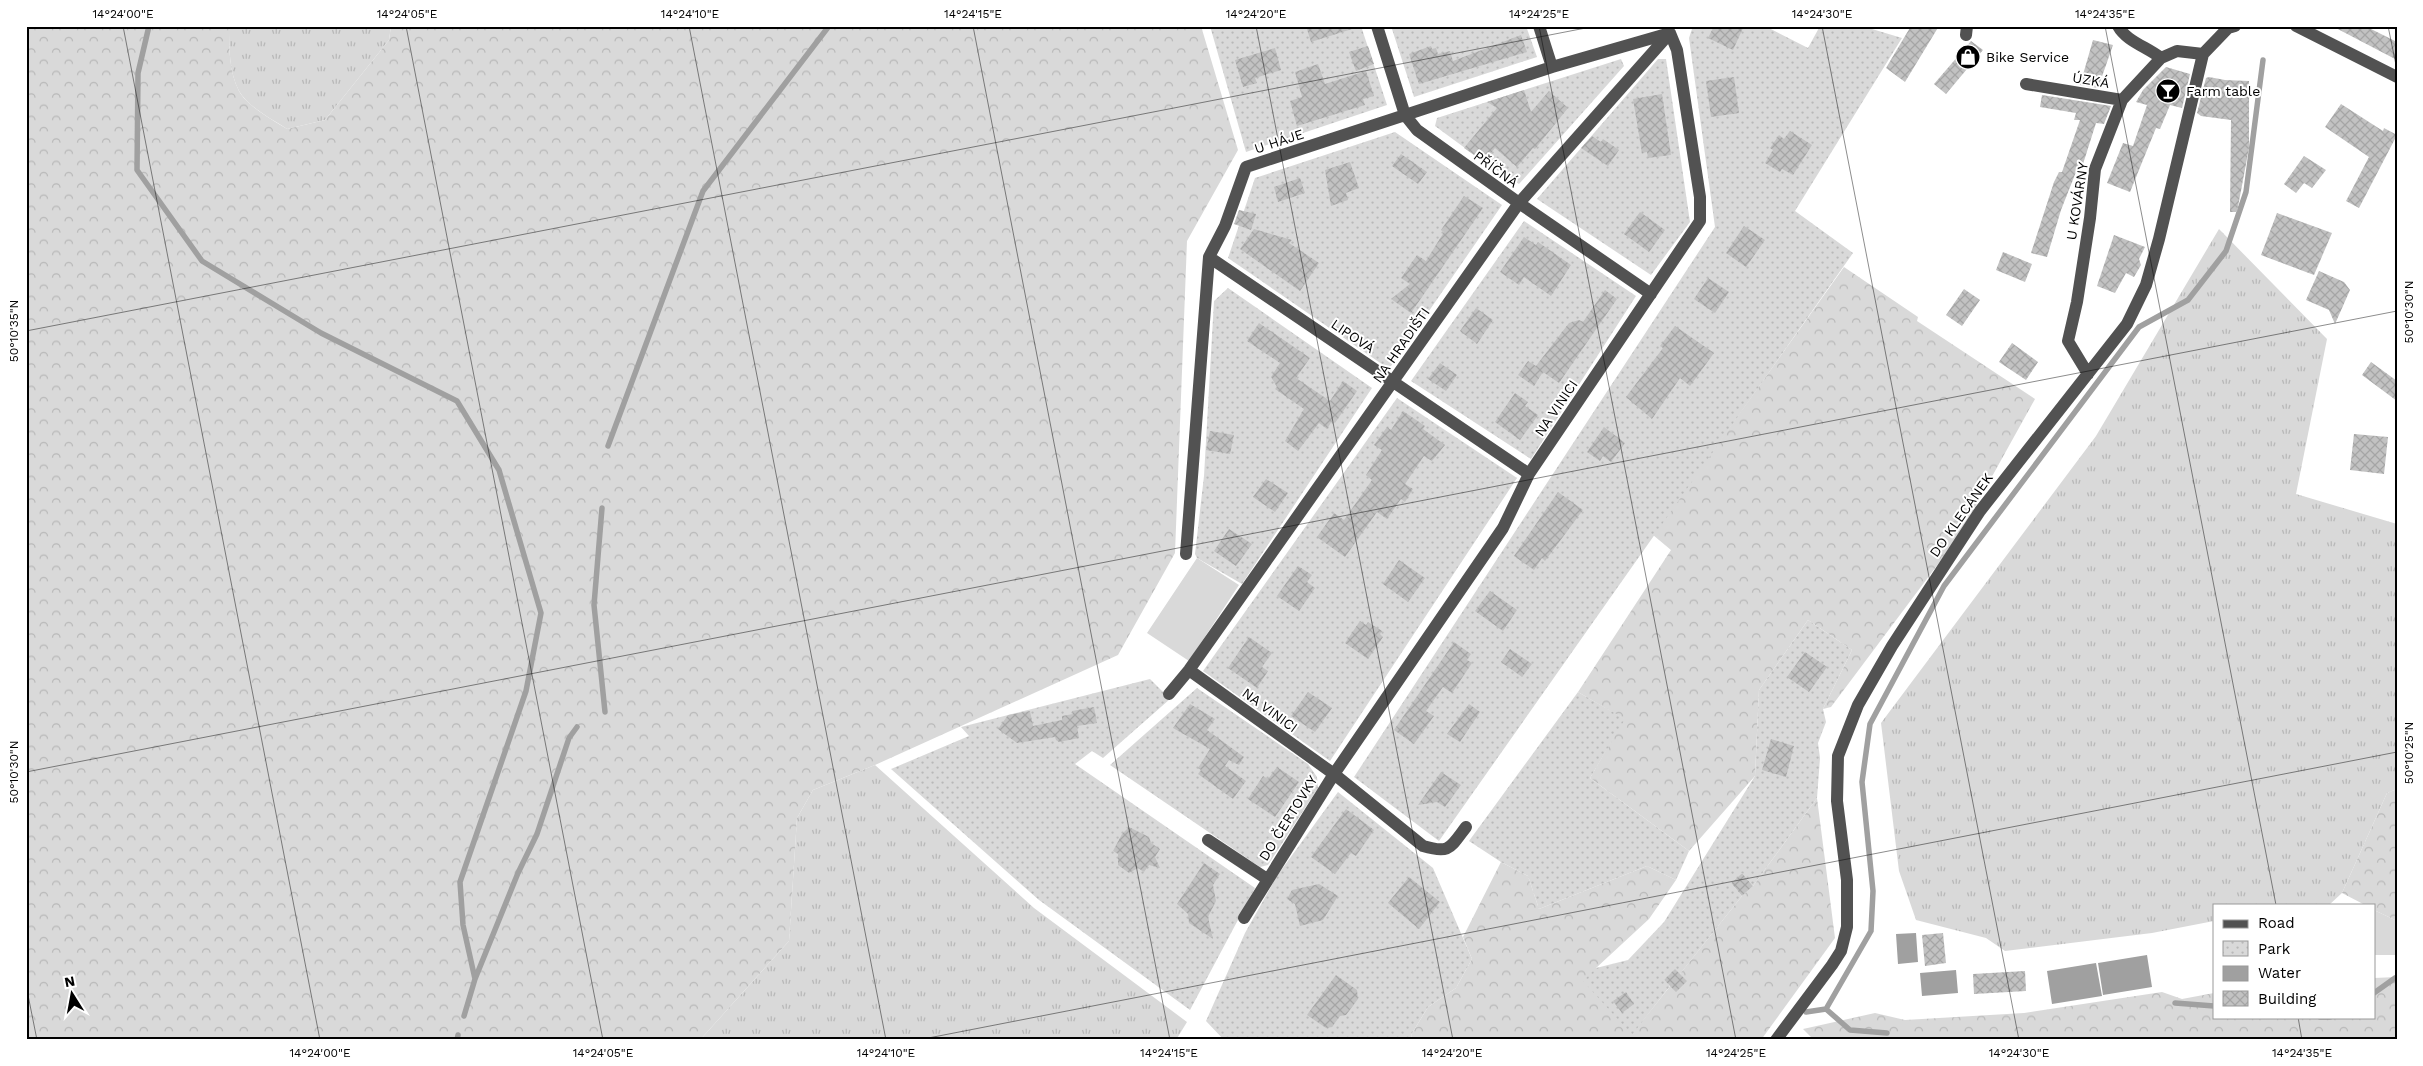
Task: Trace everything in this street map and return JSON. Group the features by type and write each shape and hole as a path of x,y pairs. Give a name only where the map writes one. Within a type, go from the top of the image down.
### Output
{"street":[{"name":"PŘÍČNÁ","path":"1377,26 1405,115 1417,130 1651,294"},
{"path":"1539,26 1552,67"},
{"path":"2118,26 2122,33 2149,48 2161,58 2177,51 2203,54 2228,28 2236,26"},
{"path":"2296,26 2397,77"},
{"name":"U HÁJE","path":"1186,554 1209,257 1225,226 1246,167 1671,30"},
{"name":"NA HRADIŠTI","path":"1169,694 1189,670 1519,203 1671,30"},
{"name":"NA VINICI","path":"1334,774 1503,528 1529,474 1700,222 1700,197 1677,50 1671,30"},
{"name":"DO KLECÁNEK","path":"1776,1040 1841,951 1847,928 1847,880 1837,801 1838,756 1858,705 1892,646 1949,557 2012,469 2127,324 2146,285 2203,54"},
{"name":"U KOVÁRNY","path":"2088,374 2068,341 2070,324 2077,302 2090,218 2095,168 2122,100 2161,58"},
{"name":"ÚZKÁ","path":"2026,84 2122,100"},
{"name":"LIPOVÁ","path":"1209,257 1529,474"},
{"name":"NA VINICI","path":"1189,670 1334,774 1423,846 1440,851 1452,846 1466,827"},
{"name":"DO ČERTOVKY","path":"1244,918 1334,774"},
{"name":"DO ČERTOVKY","path":"1208,840 1267,879"}],"green space":[{"path":"26,26 229,26 231,68 239,91 254,107 287,129 325,120 389,40 391,26 1201,26 1238,150 1187,241 1175,553 1118,655 875,765 813,790 797,818 789,941 700,1040 26,1040"},
{"path":"229,26 391,26 389,40 325,120 287,129 254,107 239,91 231,68"},
{"path":"1210,26 1361,26 1387,105 1246,152"},
{"path":"1391,26 1526,26 1537,57 1414,97"},
{"path":"1693,26 1765,26 1808,48 1820,26 1862,26 1902,38 1795,211 1853,253 1439,841 1354,777 1715,227 1689,38"},
{"path":"1621,59 1624,66 1519,184 1484,162 1435,126 1437,118"},
{"path":"1658,59 1666,59 1690,222 1651,275 1537,199"},
{"path":"1395,132 1502,205 1389,369 1228,258 1255,178"},
{"path":"1524,221 1636,296 1531,459 1411,381"},
{"path":"2219,229 2327,339 2296,494 2397,524 2397,789 2387,793 2342,893 2330,904 2213,904 2213,921 2152,933 2005,951 1986,938 1916,920 1899,871 1881,723 2096,436"},
{"path":"1844,267 1918,317 1917,321 2035,399 1959,536 1831,707 1823,709 1852,650 1808,620 1759,690 1755,776 1689,851 1590,778 1624,719 1578,692 1671,550 1653,535"},
{"path":"1228,288 1372,388 1242,584 1197,558 1195,554 1204,476 1214,301"},
{"path":"1397,398 1517,478 1330,761 1203,671"},
{"path":"1197,558 1239,585 1189,661 1147,633"},
{"path":"1808,620 1852,650 1823,709 1826,722 1818,743 1820,758 1817,798 1753,886 1742,873 1731,883 1742,896 1680,974 1664,980 1670,986 1632,1035 1583,981 1596,968 1628,960 1664,922 1755,776 1759,690"},
{"path":"1150,679 1170,699 1103,758 1092,751 1075,764 1255,888 1190,1010 1039,900 891,769 969,736 961,727"},
{"path":"1197,688 1308,764 1317,777 1318,788 1268,865 1260,867 1110,765"},
{"path":"1578,692 1625,719 1590,778 1689,851 1676,880 1647,866 1539,909 1528,876 1501,862 1469,841"},
{"path":"875,765 1034,908 1187,1022 1176,1040 700,1040 789,941 797,818 813,790"},
{"path":"2397,789 2397,921 2376,911 2376,904 2363,904 2342,893 2387,793"},
{"path":"1338,792 1433,868 1472,959 1456,988 1428,1007 1411,1035 1413,1040 1224,1040 1206,1021 1245,933 1277,876"},
{"path":"1817,798 1835,938 1761,1040 1413,1040 1411,1035 1428,1007 1456,988 1472,959 1463,937 1501,862 1528,876 1539,909 1647,866 1676,880 1649,919 1596,968 1632,1034 1742,896 1753,886"},
{"path":"2376,911 2397,921 2397,955 2376,955"},
{"path":"2397,977 2397,1040 1814,1040 1803,1029 1875,1013 1905,1020 2024,1013 2162,992 2182,999 2213,993 2213,1018 2376,1018 2376,978"}],"water":[{"path":"1916,933 1918,962 1898,964 1896,934"},
{"path":"2147,955 2152,987 2103,995 2098,963"},
{"path":"2096,963 2102,996 2052,1004 2047,971"},
{"path":"1956,970 1958,993 1922,996 1920,973"}],"building":[{"path":"1306,26 1351,26 1352,29 1311,42"},
{"path":"1714,26 1744,26 1733,50 1708,38"},
{"path":"1911,26 1939,26 1905,82 1886,68"},
{"path":"2332,26 2365,26 2397,42 2397,60"},
{"path":"1521,35 1527,52 1419,84 1409,54 1431,46 1432,49 1436,48 1438,54 1450,51 1453,61"},
{"path":"2093,40 2113,45 2098,88 2080,85"},
{"path":"1971,41 1983,50 1946,94 1934,84"},
{"path":"1368,46 1374,64 1356,71 1349,52"},
{"path":"1275,48 1281,70 1255,78 1257,83 1243,87 1235,60"},
{"path":"1318,64 1325,84 1366,71 1374,96 1363,99 1365,105 1297,126 1290,101 1302,97 1295,72"},
{"path":"2166,67 2190,74 2182,108 2170,105 2160,129 2156,128 2130,192 2107,183 2123,143 2133,146 2147,105 2136,102 2143,90"},
{"path":"1734,77 1739,113 1711,117 1706,81"},
{"path":"2206,78 2249,81 2249,148 2237,212 2230,212 2231,120 2201,116 2197,113"},
{"path":"1524,90 1531,112 1549,91 1568,108 1535,149 1533,148 1517,167 1495,148 1484,162 1464,148 1497,108 1487,102"},
{"path":"1662,94 1671,155 1648,158 1647,152 1642,153 1633,99"},
{"path":"2042,95 2111,106 2104,124 2096,123 2083,164 2080,162 2061,210 2047,257 2031,253 2054,182 2059,172 2062,172 2080,120 2074,120 2076,113 2040,107"},
{"path":"2341,104 2383,131 2384,128 2397,135 2359,208 2346,201 2369,157 2325,127"},
{"path":"1790,131 1812,145 1793,175 1782,169 1780,172 1765,163 1773,150 1770,148 1779,135 1784,139"},
{"path":"1592,136 1601,142 1603,139 1619,150 1608,166 1581,148"},
{"path":"1401,154 1427,172 1418,184 1392,166"},
{"path":"2304,156 2326,170 2312,188 2304,183 2296,193 2284,184"},
{"path":"1350,162 1359,188 1346,193 1348,200 1331,206 1325,170"},
{"path":"1300,178 1305,193 1278,202 1274,187"},
{"path":"1464,196 1483,208 1411,313 1391,299 1410,284 1401,278 1417,255 1426,261 1444,232 1441,230"},
{"path":"1239,210 1256,214 1251,230 1234,224"},
{"path":"1640,212 1665,230 1649,252 1624,234"},
{"path":"2277,213 2332,233 2314,275 2261,255"},
{"path":"1744,226 1765,240 1746,267 1726,253"},
{"path":"1254,229 1292,240 1289,243 1319,263 1300,291 1240,249"},
{"path":"2114,235 2145,247 2139,259 2141,265 2134,277 2126,273 2115,293 2097,286"},
{"path":"1524,237 1536,245 1538,242 1571,265 1551,296 1524,277 1519,285 1500,272"},
{"path":"2003,252 2032,264 2025,282 1996,270"},
{"path":"2319,271 2344,282 2350,290 2335,324 2329,310 2306,300"},
{"path":"1708,278 1729,292 1715,313 1694,299"},
{"path":"1964,289 1980,300 1962,326 1946,315"},
{"path":"1605,290 1617,299 1559,383 1543,372 1534,386 1518,375 1528,361 1536,366 1569,323 1579,320 1583,322"},
{"path":"1476,308 1493,320 1477,344 1460,331"},
{"path":"1259,323 1310,358 1296,378 1330,401 1343,381 1357,391 1335,423 1332,421 1327,429 1319,423 1298,451 1285,441 1304,409 1275,389 1277,387 1271,377 1280,363 1247,341"},
{"path":"1675,326 1714,353 1690,386 1680,378 1652,419 1626,397 1663,348 1660,346"},
{"path":"2012,343 2038,362 2026,380 1999,362"},
{"path":"2371,362 2397,381 2397,401 2362,375"},
{"path":"1440,363 1457,375 1446,391 1428,379"},
{"path":"1515,393 1528,402 1525,406 1538,415 1520,440 1495,422"},
{"path":"1403,411 1425,426 1423,429 1445,445 1432,461 1424,456 1405,484 1413,489 1405,502 1401,499 1387,519 1377,512 1345,557 1317,537 1334,513 1344,520 1372,480 1366,475 1382,450 1374,445 1387,427 1391,430"},
{"path":"1604,427 1625,443 1611,462 1603,456 1600,461 1587,452"},
{"path":"1210,431 1234,435 1230,454 1206,450"},
{"path":"2354,434 2388,437 2384,474 2350,470"},
{"path":"1266,479 1288,493 1275,512 1253,497"},
{"path":"1558,492 1583,510 1545,561 1542,558 1534,570 1514,556"},
{"path":"1229,529 1252,544 1236,566 1214,551"},
{"path":"1399,560 1425,578 1408,602 1383,584"},
{"path":"1298,566 1312,575 1307,582 1315,588 1299,611 1277,596"},
{"path":"1490,591 1517,610 1503,631 1475,611"},
{"path":"1360,621 1366,625 1368,622 1382,631 1380,634 1383,637 1368,659 1345,643"},
{"path":"1249,637 1272,653 1262,667 1268,671 1257,688 1228,668"},
{"path":"1454,642 1471,654 1467,660 1472,663 1452,693 1443,687 1426,711 1434,716 1414,744 1394,730"},
{"path":"1510,649 1532,664 1522,677 1501,662"},
{"path":"1805,652 1827,667 1809,692 1787,677"},
{"path":"1308,692 1332,708 1315,732 1291,716"},
{"path":"1190,704 1215,719 1207,730 1244,757 1239,765 1229,760 1225,766 1246,781 1233,799 1198,774 1201,770 1198,768 1210,749 1173,728"},
{"path":"1469,704 1480,712 1460,742 1447,734"},
{"path":"1094,707 1097,723 1077,726 1079,738 1059,742 1055,737 1017,743 998,729 1008,715 1030,711 1033,726 1062,720 1062,716 1073,714 1072,711"},
{"path":"1771,739 1794,746 1786,777 1762,770"},
{"path":"1277,767 1299,782 1275,817 1248,799 1263,776 1268,779"},
{"path":"1441,772 1461,785 1445,807 1437,802 1418,805"},
{"path":"1346,809 1374,830 1356,856 1351,853 1335,874 1311,857"},
{"path":"1129,827 1149,837 1151,843 1160,849 1155,857 1160,868 1149,865 1144,872 1138,868 1129,873 1118,865 1118,854 1113,851 1122,834"},
{"path":"1204,863 1220,874 1213,885 1216,901 1208,917 1213,939 1189,923 1188,914 1177,904"},
{"path":"1742,873 1753,886 1742,896 1731,883"},
{"path":"1409,877 1440,902 1419,929 1388,903"},
{"path":"1319,884 1338,896 1323,920 1300,926 1295,904 1287,899 1292,890"},
{"path":"1943,933 1946,963 1925,966 1922,935"},
{"path":"1675,969 1687,981 1676,992 1664,980"},
{"path":"2025,971 2026,991 1974,994 1973,974"},
{"path":"1336,975 1357,990 1358,999 1346,1015 1340,1016 1332,1027 1326,1028 1307,1015"},
{"path":"1626,992 1634,1004 1622,1013 1613,1001"}],"waterway":[{"path":"149,26 138,73 137,170 202,261 321,333 457,401 499,470 541,613 526,691 460,882 463,925 475,979 464,1016"},
{"path":"608,446 703,191 829,26"},
{"path":"1826,1009 1871,931 1873,891 1862,782 1870,724 1944,586 2139,327 2188,300 2226,251 2246,192 2263,60"},
{"path":"602,508 594,605 605,712"},
{"path":"475,979 518,873 537,834 569,738 577,727"},
{"path":"2376,992 2395,978"},
{"path":"2175,1003 2213,1006"},
{"path":"1806,1012 1826,1009 1850,1030 1887,1033"},
{"path":"457,1040 458,1035"}],"place":[{"name":"Bike Service","path":"1968,57"},
{"name":"Farm table","path":"2168,91"}]}
